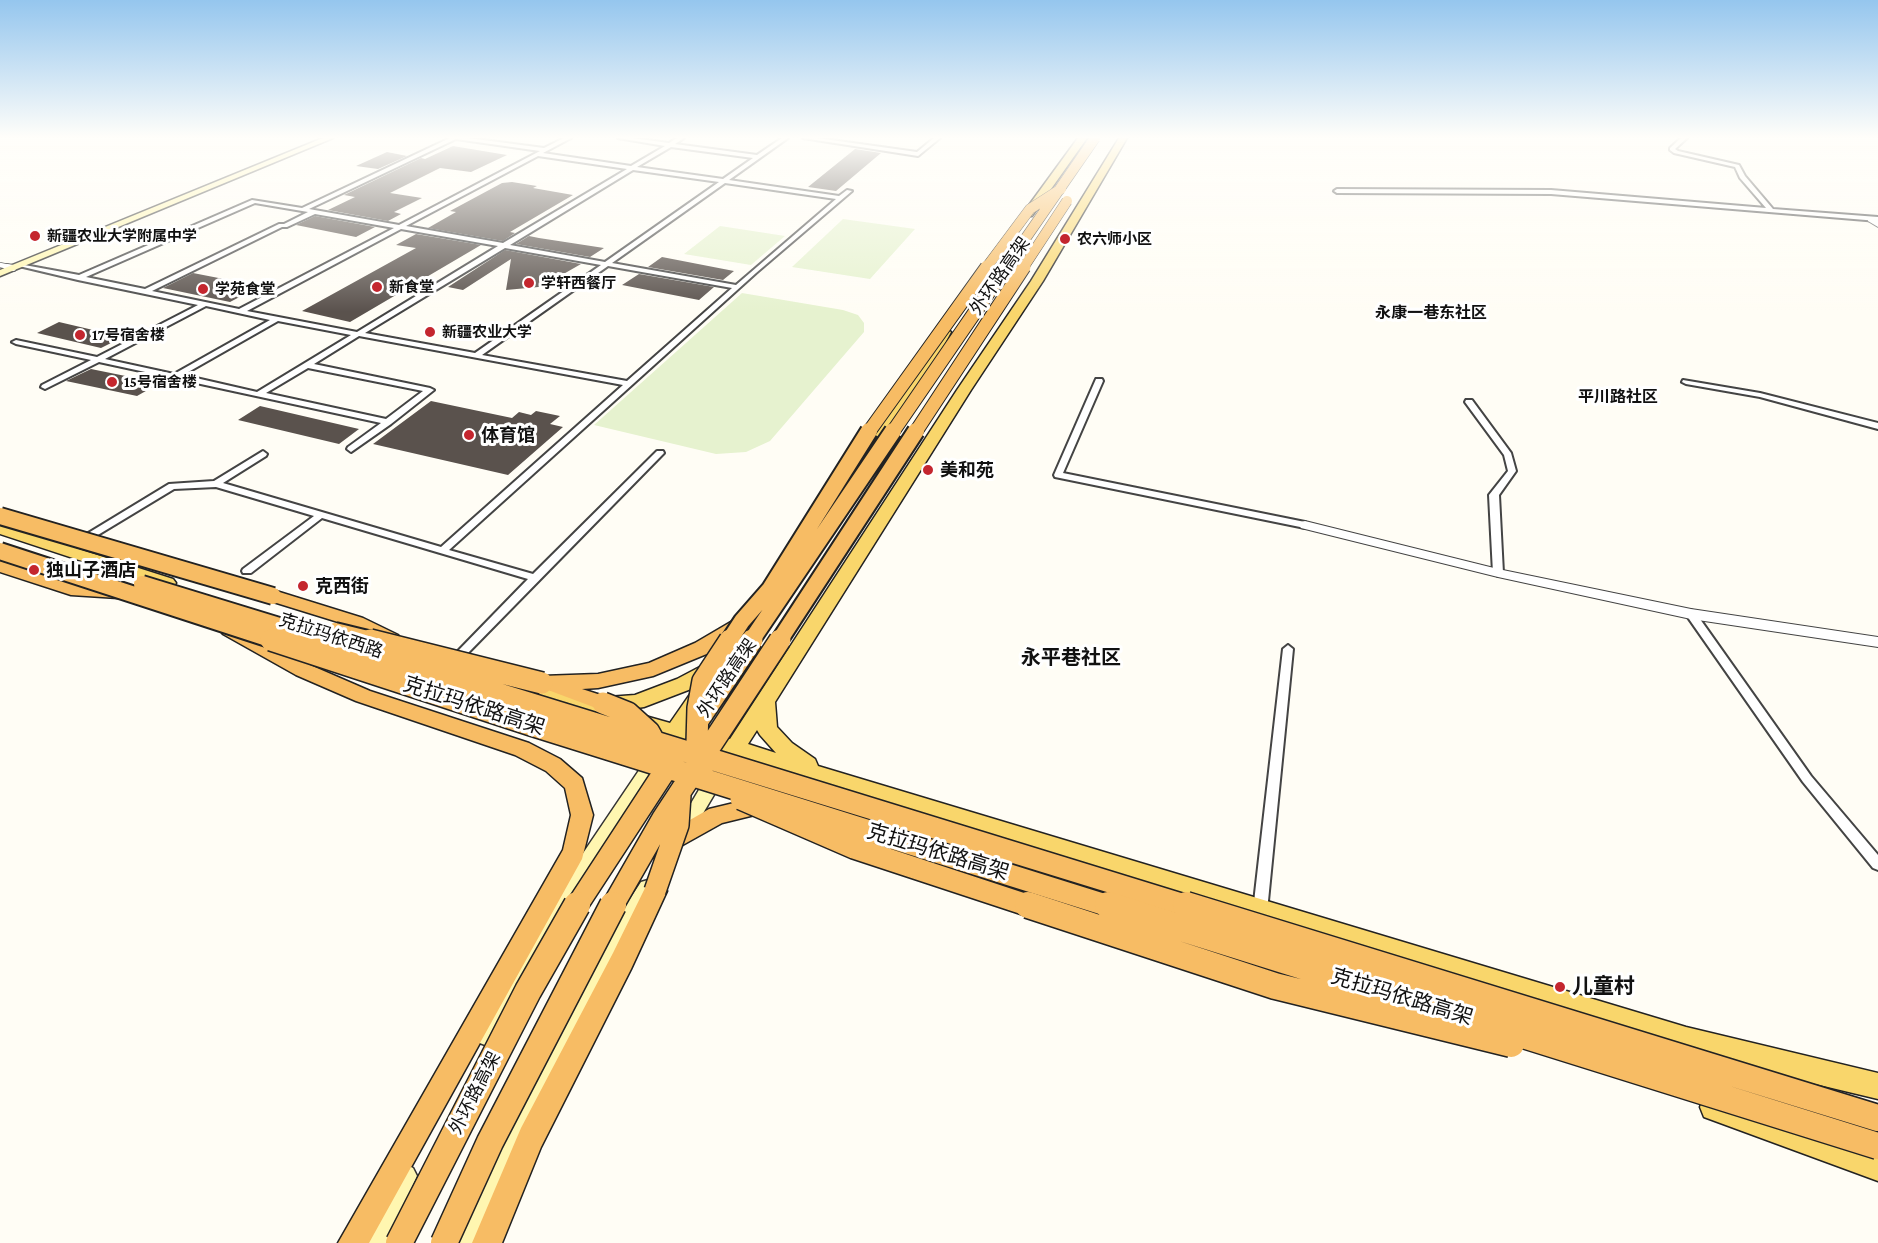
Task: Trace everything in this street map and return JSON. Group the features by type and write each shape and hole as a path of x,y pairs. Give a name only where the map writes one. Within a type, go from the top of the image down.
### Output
{"highway":[{"path":"1050,196 1030,209 927,348 874,423 770,589 742,621 703,681 698,708 697,743 713,778 746,802 854,848 1275,986 1435,1024 1742,1104"},
{"name":"外环路高架","path":"399,1243 528,991 585,891 856,485 1056,196"},
{"name":"外环路高架","path":"459,1242 490,1142 615,901 663,818 1072,196"},
{"path":"0,516 357,622 458,673"},
{"name":"克拉玛依路高架","path":"0,538 144,590 1878,1118"},
{"name":"克拉玛依路高架","path":"0,553 531,725 1878,1146"},
{"path":"0,566 71,589 144,590 543,683 628,713 649,732 677,776 681,800 678,825 655,891 622,961 531,1138 487,1243"},
{"path":"206,618 303,670 363,696 522,749 553,765 575,784 582,815 574,852 353,1243"},
{"path":"543,683 597,681 652,669 702,648 742,621"},
{"path":"679,838 717,815 775,803"}],"main road":[{"path":"0,273 188,196"},
{"path":"374,1243 402,1183 547,923 936,349 960,304 1040,196"},
{"path":"459,1242 629,917 712,783 964,390 1037,281 1088,196"},
{"name":"克拉玛依西路","path":"0,529 392,656 676,730 1686,1040 1878,1086"},
{"name":"克拉玛依西路","path":"0,553 144,590 652,765 1605,1067 1878,1167"},
{"path":"583,706 638,702 684,684 723,662"},
{"path":"765,701 767,730 785,749 821,775"}],"street":[{"path":"302,210 332,196"},
{"path":"239,312 457,196"},
{"path":"259,394 585,196"},
{"path":"477,355 700,196"},
{"path":"826,196 840,198"},
{"path":"443,550 737,287 843,196"},
{"path":"1598,196 1876,221"},
{"path":"1759,196 1772,211"},
{"path":"78,278 254,201 608,262 737,287"},
{"path":"144,292 281,225 285,226 314,212"},
{"path":"0,265 17,266 239,312 629,384"},
{"path":"45,387 203,305"},
{"path":"176,376 277,319"},
{"path":"16,342 388,422"},
{"path":"307,365 430,390 351,449"},
{"path":"1099,381 1058,476 1305,525 1498,573 1690,614 1878,642"},
{"path":"1686,382 1760,395 1878,426"},
{"path":"1469,402 1508,455 1512,471 1494,495 1498,573"},
{"path":"462,652 660,453"},
{"path":"216,484 263,454"},
{"path":"65,551 172,486 216,484 535,578"},
{"path":"247,571 321,515"},
{"path":"1690,614 1807,779 1878,864"},
{"path":"1260,911 1288,649"}],"green space":[{"path":"843,219 915,229 870,279 792,267"},
{"path":"720,226 785,236 751,265 684,254"},
{"path":"742,293 843,310 858,315 864,323 864,332 770,441 746,452 716,454 594,425"}],"building":[{"path":"350,196 422,198 394,212 401,214 388,221 328,210 355,197"},
{"path":"478,196 571,196 510,232 515,233 503,241 428,228 456,212 450,211"},
{"path":"315,216 375,227 356,237 296,225"},
{"name":"新食堂","path":"416,234 481,245 350,322 302,311 416,248 396,245"},
{"path":"529,236 604,248 590,257 516,244"},
{"path":"505,250 581,264 560,276 549,286 506,290 511,259 463,290 448,287"},
{"path":"662,257 734,271 723,280 648,267"},
{"name":"学苑食堂","path":"193,273 234,281 225,286 251,291 230,302 163,288"},
{"path":"639,274 714,287 699,300 622,285"},
{"name":"17号宿舍楼","path":"59,322 123,337 101,348 37,333"},
{"name":"15号宿舍楼","path":"91,369 160,383 137,396 66,381"},
{"name":"体育馆","path":"431,401 512,418 519,412 531,415 536,411 560,416 550,424 563,427 508,475 373,444"},
{"path":"260,406 359,429 339,444 238,420"}],"place":[{"name":"新疆农业大学附属中学","path":"35,236"},
{"name":"农六师小区","path":"1065,239"},
{"name":"学轩西餐厅","path":"529,283"},
{"name":"新食堂","path":"377,287"},
{"name":"学苑食堂","path":"203,289"},
{"name":"新疆农业大学","path":"430,332"},
{"name":"17号宿舍楼","path":"80,335"},
{"name":"15号宿舍楼","path":"112,382"},
{"name":"体育馆","path":"469,435"},
{"name":"美和苑","path":"928,470"},
{"name":"独山子酒店","path":"34,570"},
{"name":"克西街","path":"303,586"},
{"name":"儿童村","path":"1560,987"}],"district":[{"name":"永康一巷东社区","path":"1431,313"},
{"name":"平川路社区","path":"1618,397"},
{"name":"永平巷社区","path":"1071,658"}]}
